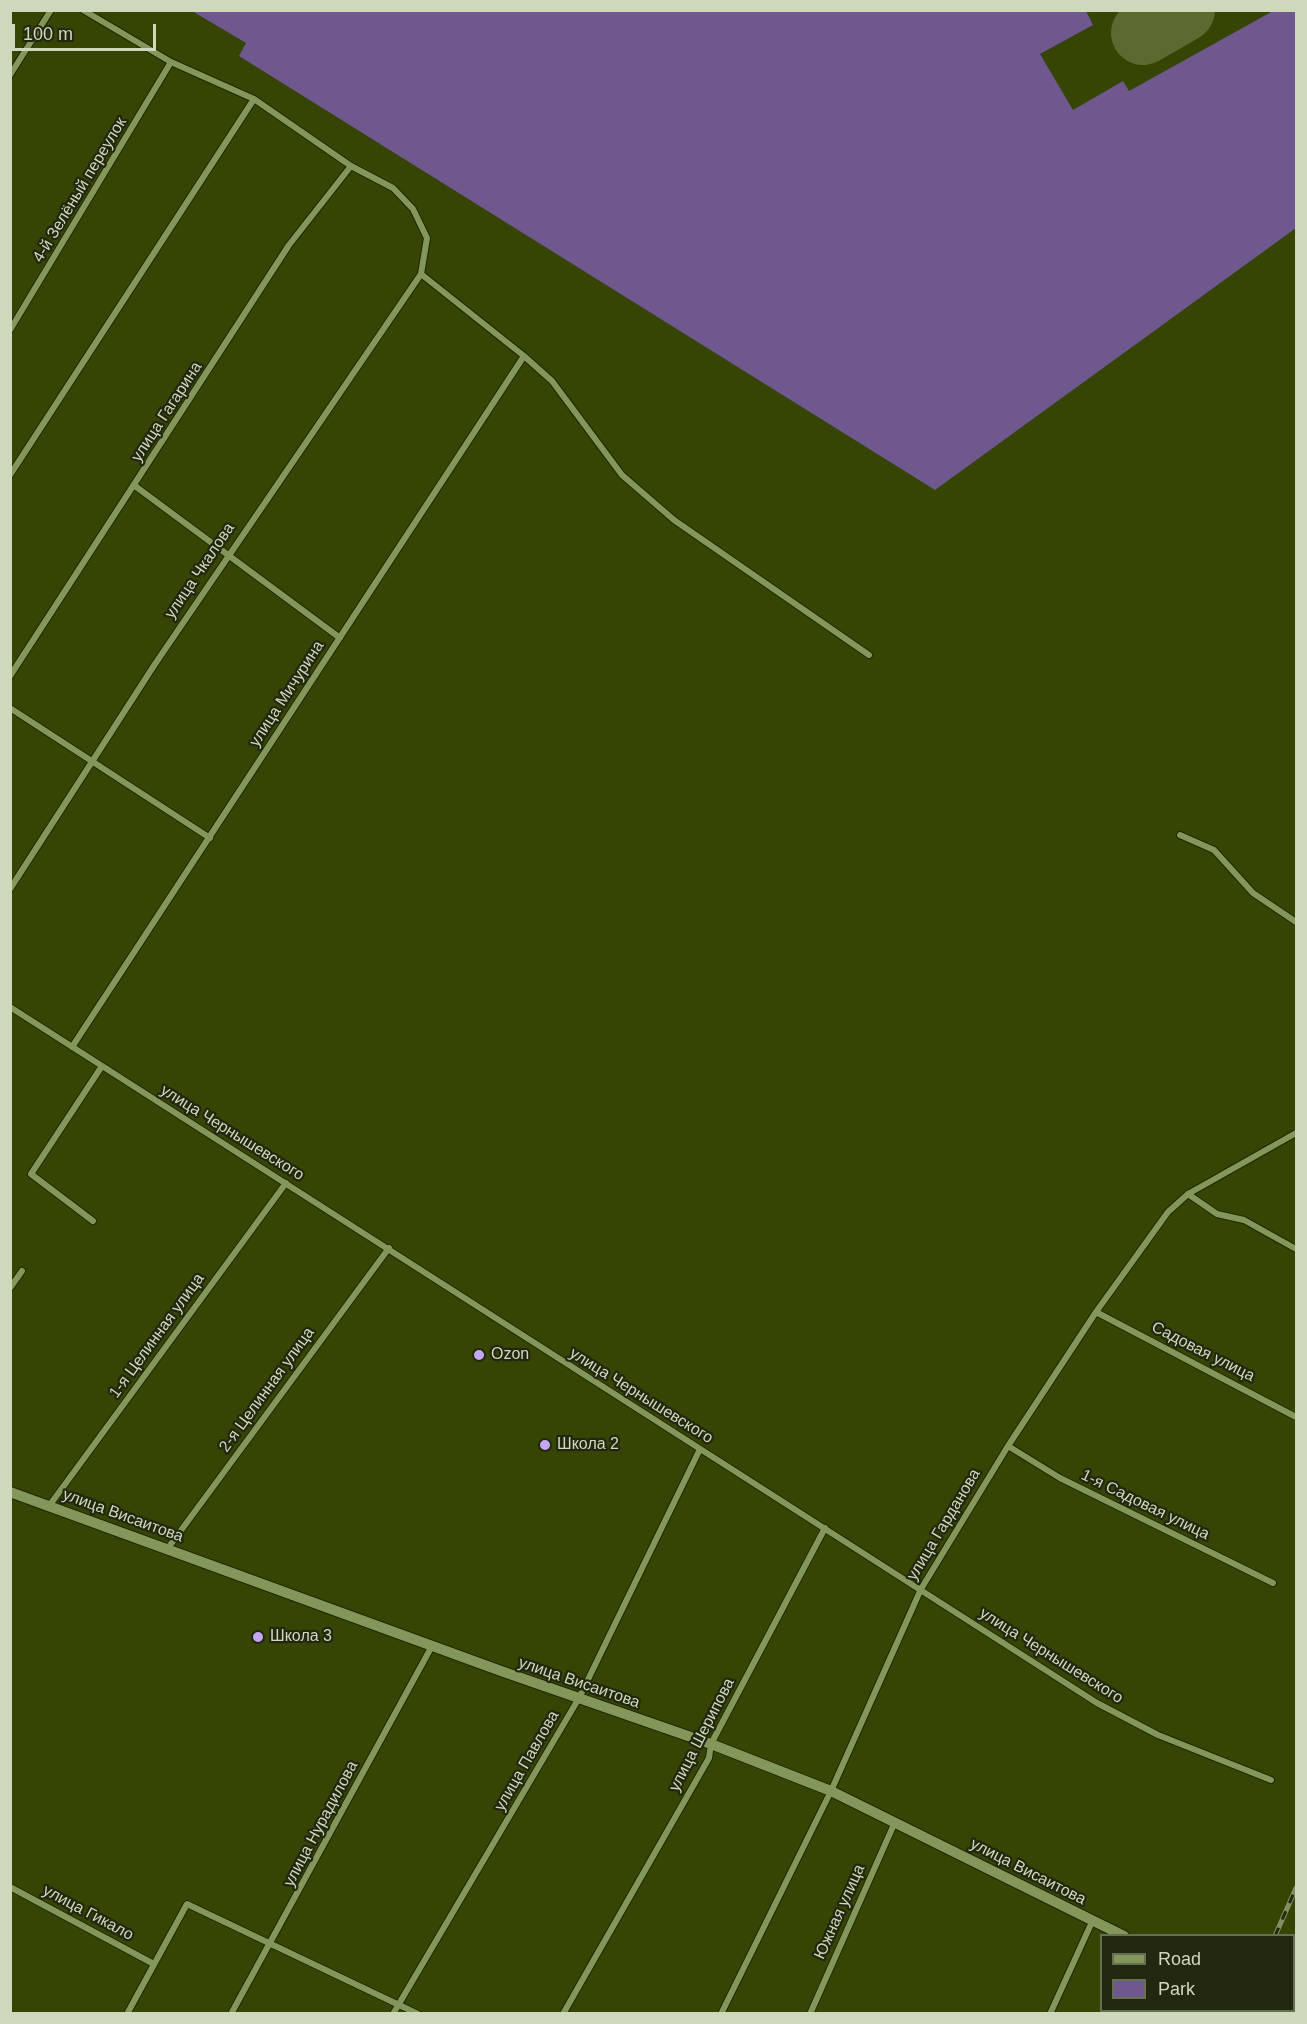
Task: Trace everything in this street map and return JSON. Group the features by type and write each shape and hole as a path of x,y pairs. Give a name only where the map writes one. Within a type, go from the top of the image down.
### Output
{"street":[{"path":"10,75 51,10"},
{"path":"83,10 171,62 254,99 351,166 393,188 413,209 427,238 421,274 552,381 622,475 674,520 869,655"},
{"name":"4-й Зелёный переулок","path":"10,330 171,62"},
{"path":"10,475 254,99"},
{"name":"улица Гагарина","path":"10,676 289,245 351,166"},
{"name":"улица Чкалова","path":"10,889 227,556 421,274"},
{"name":"улица Мичурина","path":"72,1047 524,356"},
{"path":"135,486 340,638"},
{"path":"10,708 210,838"},
{"path":"1180,835 1214,850 1253,893 1296,922"},
{"name":"улица Чернышевского","path":"10,1007 1097,1703 1158,1735 1271,1780"},
{"path":"93,1221 31,1173 102,1066"},
{"name":"улица Гарданова","path":"721,2013 831,1791 921,1590 1008,1446 1096,1312 1168,1212 1188,1194 1296,1133"},
{"name":"1-я Целинная улица","path":"49,1506 286,1183"},
{"path":"1188,1194 1217,1214 1244,1220 1296,1249"},
{"name":"2-я Целинная улица","path":"168,1548 389,1248"},
{"path":"10,1288 22,1271"},
{"name":"Садовая улица","path":"1096,1312 1296,1418"},
{"name":"1-я Садовая улица","path":"1008,1446 1060,1478 1273,1583"},
{"name":"улица Павлова","path":"393,2013 579,1698 700,1449"},
{"name":"улица Висаитова","path":"10,1492 432,1646 711,1744 831,1791 896,1821 1092,1922 1122,1934"},
{"name":"улица Шерипова","path":"563,2013 709,1758 711,1744 825,1528"},
{"name":"улица Нурадилова","path":"231,2013 272,1942 432,1646"},
{"name":"Южная улица","path":"810,2013 896,1821"},
{"name":"улица Гикало","path":"10,1887 152,1964"},
{"path":"127,2013 187,1904 272,1942 418,2013"},
{"path":"1050,2013 1092,1922"}],"green space":[{"path":"192,11 1086,11 1093,25 1040,54 1073,110 1123,81 1129,91 1273,11 1296,11 1296,228 935,490 239,56 246,43"}],"taxiway":[{"path":"1131,10 1143,33"}],"runway":[{"path":"1143,33 1183,10"}],"railway":[{"path":"1276,1934 1296,1888"}],"place":[{"name":"Ozon","path":"479,1355"},
{"name":"Школа 2","path":"545,1445"},
{"name":"Школа 3","path":"258,1637"}]}
